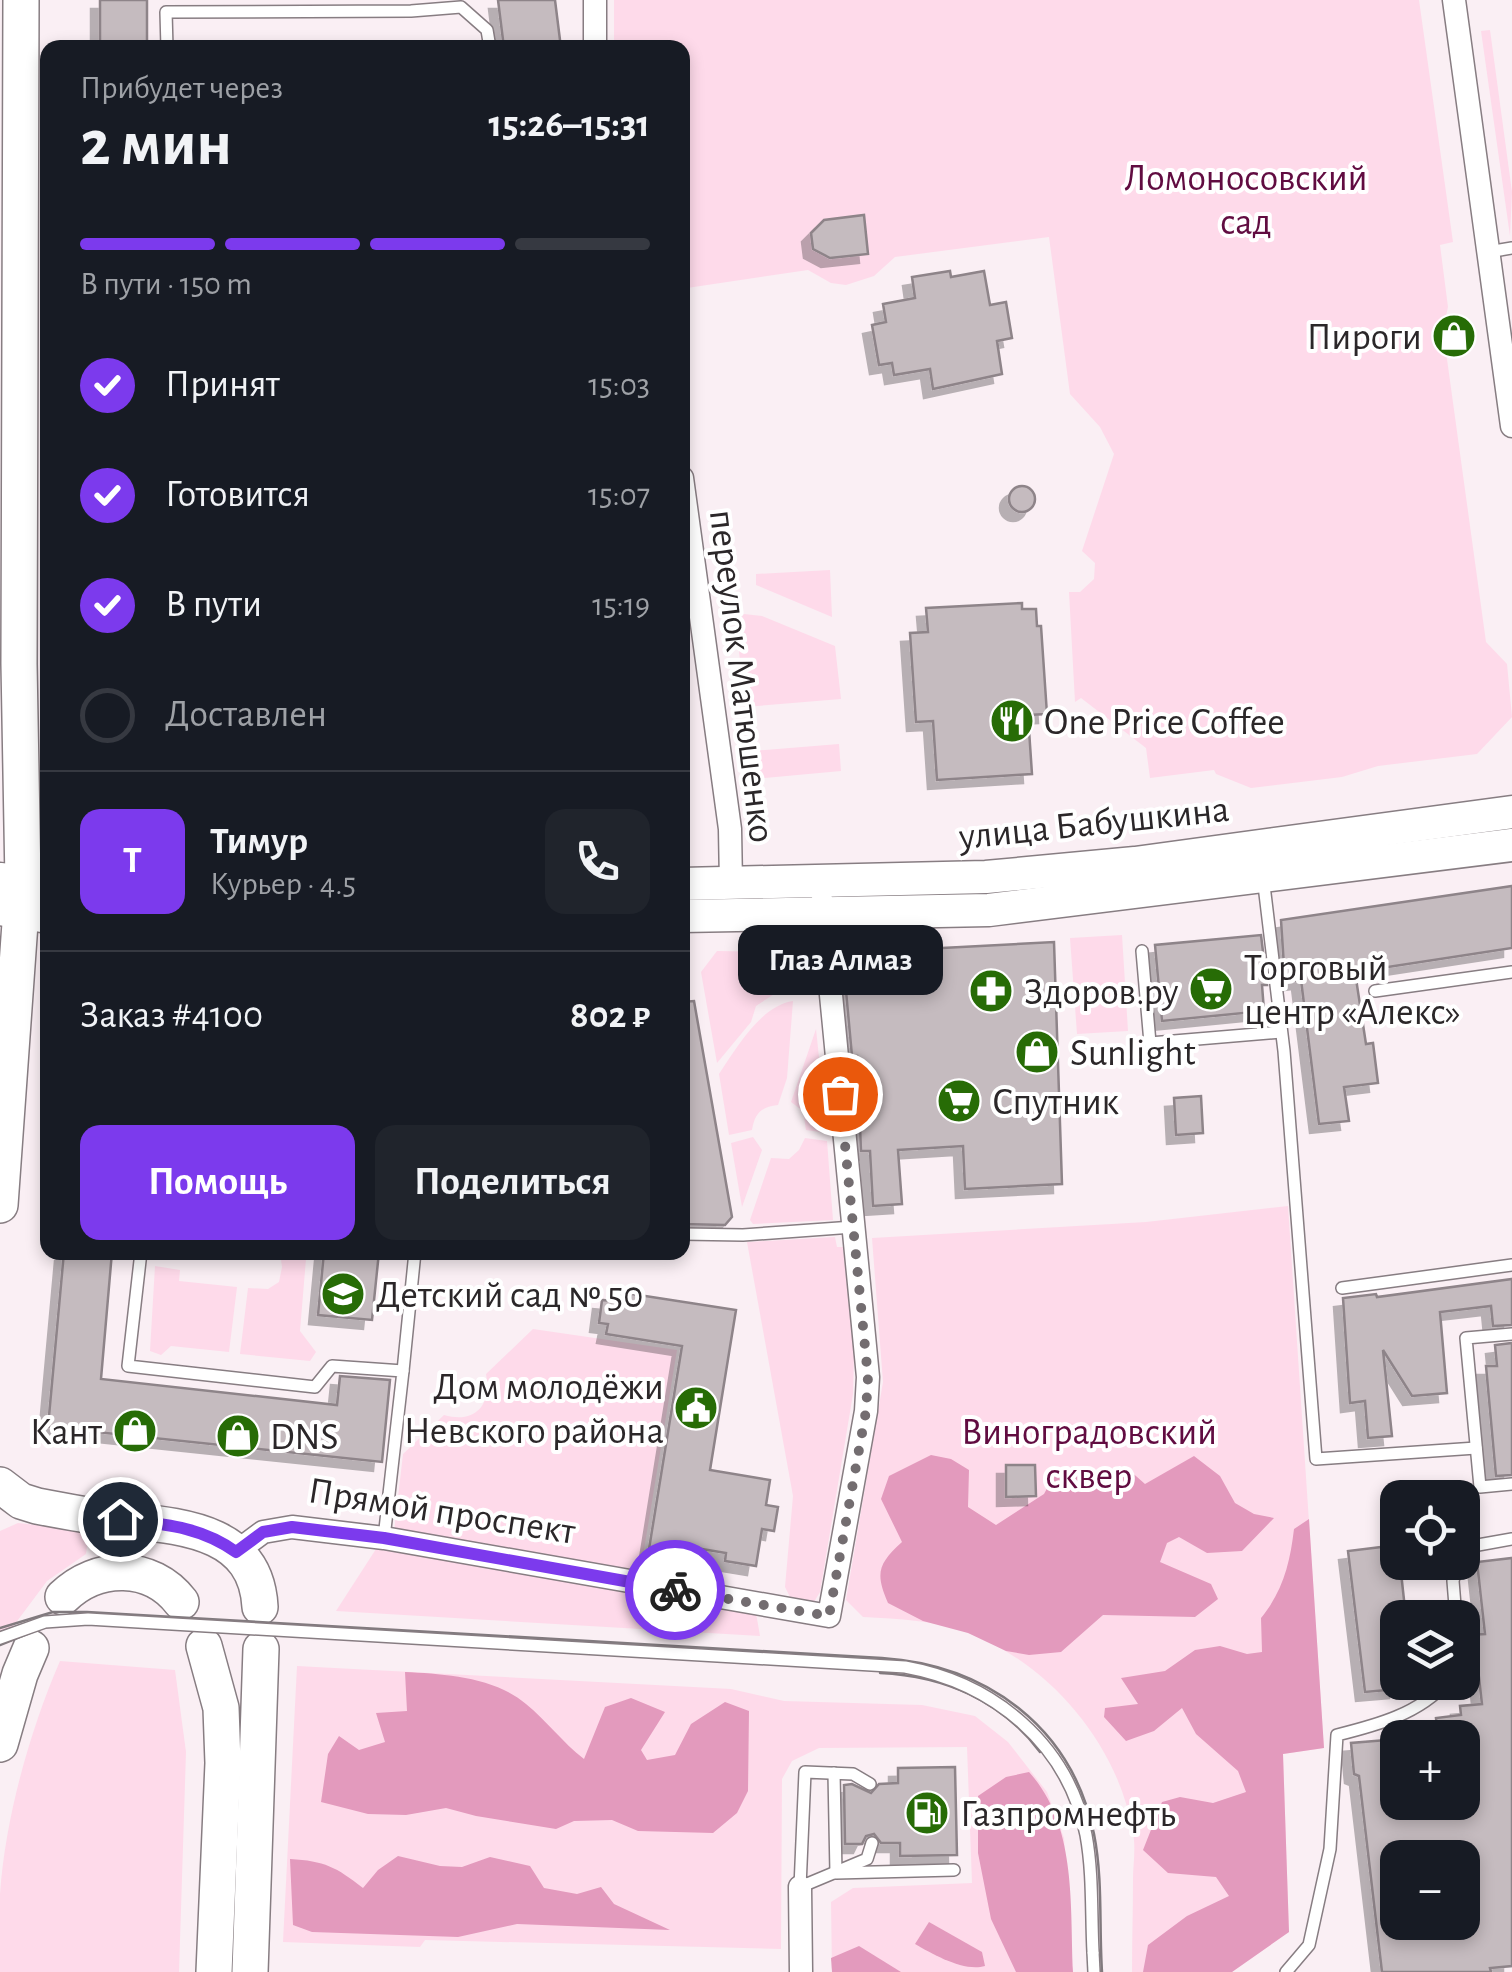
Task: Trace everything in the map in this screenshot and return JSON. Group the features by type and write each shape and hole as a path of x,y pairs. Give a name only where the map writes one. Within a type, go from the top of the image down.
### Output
{"main road":[{"path":"0,1205 23,897 19,664 20,0"},
{"path":"0,1485 37,1506 190,1528 215,1537 236,1552 251,1574 260,1607"},
{"path":"62,1597 92,1576 134,1572 154,1579 181,1602"},
{"path":"0,1744 16,1643"},
{"path":"204,1646 221,1708 223,1763 215,1961"},
{"path":"250,1961 260,1649"}],"street":[{"path":"595,0 595,40"},
{"path":"1454,0 1488,252 1507,354 1512,426"},
{"name":"переулок Матюшенко","path":"690,571 730,829 731,884"},
{"name":"улица Бабушкина","path":"690,915 986,877 1135,863 1512,812"},
{"name":"улица Бабушкина","path":"690,884 731,884 822,898 990,910 1512,845"},
{"path":"822,898 853,1227"},
{"name":"Прямой проспект","path":"236,1552 263,1532 292,1527 384,1538 829,1616 866,1411 868,1377 853,1227"},
{"path":"800,1886 801,1972"}],"lane":[{"path":"167,40 166,12 295,6 411,11 462,4 487,30 489,40"},
{"path":"1488,252 1512,248"},
{"path":"1262,877 1282,1032 1316,1459 1476,1448"},
{"path":"1142,951 1150,1043 1282,1032"},
{"path":"1375,990 1512,972"},
{"path":"690,1234 742,1235 853,1227"},
{"path":"140,1260 128,1366 315,1388 332,1366 403,1371"},
{"path":"384,1538 415,1260"},
{"path":"1342,1288 1512,1265"},
{"path":"1512,1334 1466,1338 1480,1487 1512,1484"},
{"path":"1480,1545 1512,1539"},
{"path":"16,1643 45,1622 88,1619 905,1667 931,1672 971,1686 1006,1708 1038,1737 1060,1772 1079,1808 1087,1841 1094,1972"},
{"path":"1286,1972 1308,1945 1330,1848 1337,1736 1406,1713 1429,1700"},
{"path":"870,1784 853,1774 805,1772 800,1886 867,1859 872,1844"},
{"path":"834,1773 836,1873"},
{"path":"836,1873 954,1870"},
{"path":"215,1961 250,1961"}],"green space":[{"name":"Ломоносовский сад","path":"614,0 1419,0 1453,242 1440,245 1448,307 1443,330 1486,642 1507,664 1512,717 1477,754 1378,766 1342,777 1251,788 1214,770 1150,778 1146,748 1081,698 1075,702 1069,592 1080,592 1094,579 1095,563 1082,551 1114,454 1100,427 1070,394 1049,237 895,257 874,276 846,285 831,283 808,270 690,288 690,40 614,40"},
{"path":"1490,30 1512,192 1510,236 1481,31"},
{"path":"830,570 832,617 756,585 756,574"},
{"path":"744,614 762,616 835,646 841,699 745,707 736,624"},
{"path":"839,744 841,771 754,779 752,751"},
{"path":"1122,935 1128,1031 1077,1034 1070,938"},
{"path":"717,951 791,952 794,981 756,1006 751,1022 717,1063 701,972"},
{"path":"793,1001 787,1078 778,1105 760,1112 752,1130 729,1135 719,1074 760,1020"},
{"path":"816,1029 827,1133 806,1130 803,1111 791,1102"},
{"path":"753,1137 762,1150 742,1207 731,1143"},
{"path":"805,1138 827,1141 833,1220 753,1224 750,1220 771,1158 789,1159"},
{"name":"Виноградовский сквер","path":"1288,1206 1324,1748 1283,1754 1289,1932 1232,1972 1132,1972 1133,1833 1113,1770 1076,1712 1053,1687 999,1647 943,1625 863,1617 846,1600 883,1382 872,1238 1146,1222"},
{"path":"835,1237 837,1247 843,1247 854,1355 853,1394 820,1592 814,1602 791,1599 785,1587 793,1496 747,1242"},
{"path":"281,1260 306,1260 300,1331 316,1352 310,1361 240,1354 248,1288 268,1289 279,1282"},
{"path":"155,1266 180,1270 179,1281 237,1287 229,1352 171,1346 161,1355 150,1351"},
{"path":"533,1329 677,1350 640,1574 394,1532 403,1454 444,1415 465,1417 479,1409 486,1394 486,1374"},
{"path":"18,1523 89,1531 86,1554 47,1581 0,1644 0,1531"},
{"path":"376,1549 756,1613 760,1636 336,1611"},
{"path":"60,1661 175,1670 186,1752 179,1972 0,1972 0,1894 7,1836 29,1745"},
{"path":"297,1666 731,1689 784,1701 922,1705 975,1716 1008,1742 1047,1792 1064,1838 1073,1972 832,1972 831,1902 853,1888 972,1883 967,1747 819,1748 792,1761 782,1779 781,1949 425,1940 420,1947 283,1942"}],"shaded area":[{"path":"931,1455 951,1459 969,1470 968,1507 996,1525 1044,1494 1057,1470 1083,1468 1104,1476 1128,1469 1145,1484 1194,1456 1220,1476 1235,1503 1254,1514 1274,1518 1242,1551 1207,1553 1179,1537 1167,1543 1160,1562 1211,1584 1218,1599 1195,1617 1103,1615 1061,1652 1029,1655 1006,1651 968,1633 923,1621 888,1603 884,1593 881,1570 902,1542 881,1499 889,1476"},
{"path":"1309,1519 1324,1748 1283,1754 1289,1932 1232,1972 1143,1972 1148,1945 1187,1916 1229,1896 1216,1877 1168,1873 1143,1850 1162,1802 1180,1797 1213,1803 1246,1792 1238,1771 1196,1734 1182,1708 1154,1731 1126,1741 1104,1717 1105,1708 1138,1704 1121,1678 1165,1671 1195,1650 1220,1646 1247,1654 1262,1652 1261,1618 1284,1576 1294,1529"},
{"path":"405,1672 452,1676 500,1688 526,1704 584,1759 605,1707 631,1698 665,1712 641,1750 647,1760 675,1755 691,1724 725,1702 749,1711 748,1791 737,1813 713,1833 638,1831 612,1820 574,1821 556,1829 446,1808 406,1815 368,1814 321,1802 328,1754 339,1736 359,1750 385,1742 376,1713 407,1711"},
{"path":"1029,1772 1045,1793 1063,1841 1068,1866 1073,1972 1016,1972 991,1919 978,1853 978,1796 1006,1777"},
{"path":"398,1856 440,1866 462,1867 490,1857 530,1866 544,1888 577,1894 601,1887 614,1904 670,1930 517,1924 458,1937 312,1932 293,1925 290,1859 330,1866 363,1888 378,1870"},
{"path":"929,1922 982,1952 985,1966 959,1965 915,1944"},
{"path":"859,1946 901,1972 832,1972 831,1958"}],"building":[{"path":"100,0 147,0 147,40 100,40"},
{"path":"498,0 555,0 560,40 503,40"},
{"path":"864,215 868,254 830,258 813,249 811,233 824,220"},
{"path":"950,271 951,277 984,271 990,305 1006,302 1012,338 997,341 1002,374 933,389 930,369 894,375 892,363 879,365 872,325 886,322 883,304 915,298 912,277"},
{"path":"1022,486 1031,490 1035,499 1031,508 1022,512 1013,508 1009,499 1013,490"},
{"path":"1022,603 1022,609 1036,609 1037,626 1041,626 1047,714 1028,715 1032,774 937,780 933,721 916,722 910,633 928,632 926,608"},
{"path":"1512,886 1512,948 1355,972 1366,1044 1373,1043 1378,1083 1344,1087 1349,1121 1319,1124 1301,980 1285,982 1281,920"},
{"name":"Торговый центр «Алекс»","path":"1261,935 1267,985 1262,985 1264,1011 1162,1021 1155,945"},
{"name":"Спутник","path":"1054,942 1062,1184 965,1189 963,1146 898,1150 902,1204 873,1206 870,1151 861,1151 857,1056 852,1056 845,980 847,953"},
{"path":"690,1001 694,1001 732,1217 725,1225 690,1224"},
{"path":"1201,1096 1203,1133 1176,1135 1174,1098"},
{"path":"63,1260 111,1260 101,1379 337,1405 340,1376 390,1380 382,1462 48,1427"},
{"path":"323,1260 378,1260 372,1320 318,1315"},
{"path":"1512,1279 1512,1325 1493,1326 1491,1306 1440,1312 1447,1393 1412,1396 1383,1350 1392,1436 1368,1438 1365,1401 1350,1403 1343,1298"},
{"name":"Дом молодёжи Невского района","path":"613,1291 736,1310 710,1470 770,1480 766,1505 778,1507 774,1531 762,1529 756,1566 725,1561 726,1553 684,1546 683,1554 649,1549 682,1346 606,1334 608,1324 599,1323 602,1300 612,1301"},
{"path":"1512,1343 1512,1475 1496,1476 1486,1366 1497,1366 1495,1345"},
{"path":"1006,1465 1035,1465 1036,1496 1006,1497"},
{"path":"1380,1547 1380,1580 1402,1580 1404,1600 1380,1600 1380,1691 1365,1692 1348,1551"},
{"path":"1512,1558 1512,1966 1490,1968 1491,1972 1382,1972 1359,1776 1354,1774 1351,1743 1380,1741 1380,1820 1480,1820 1480,1720 1436,1718 1461,1715 1460,1706 1482,1704 1480,1634 1485,1634 1480,1562"},
{"name":"Газпромнефть","path":"955,1767 957,1855 900,1856 900,1843 881,1843 874,1834 866,1836 862,1844 845,1844 844,1785 852,1784 871,1793 879,1784 898,1783 898,1768"}],"tram line":[{"path":"0,1628 53,1612 87,1612 882,1658 956,1673 1019,1708 1045,1733 1066,1762 1083,1796 1097,1851 1102,1972"},
{"path":"0,1645 32,1632"},
{"path":"880,1673 927,1679 969,1694 1008,1718 1040,1752"}],"way so far":[{"path":"675,1590 829,1616 866,1411 868,1377 840,1094"}],"place":[{"name":"Пироги","path":"1454,336"},
{"name":"One Price Coffee","path":"1012,721"},
{"name":"Торговый центр «Алекс»","path":"1211,989"},
{"name":"Здоров.ру","path":"991,991"},
{"name":"Sunlight","path":"1037,1052"},
{"name":"Глаз Алмаз","path":"840,1094"},
{"name":"Спутник","path":"959,1101"},
{"name":"Детский сад № 50","path":"343,1294"},
{"name":"Дом молодёжи Невского района","path":"696,1408"},
{"name":"Кант","path":"135,1431"},
{"name":"DNS","path":"238,1436"},
{"name":"Газпромнефть","path":"927,1813"}],"route":[{"path":"120,1519 190,1528 215,1537 236,1552 263,1532 292,1527 384,1538 675,1590"}]}
